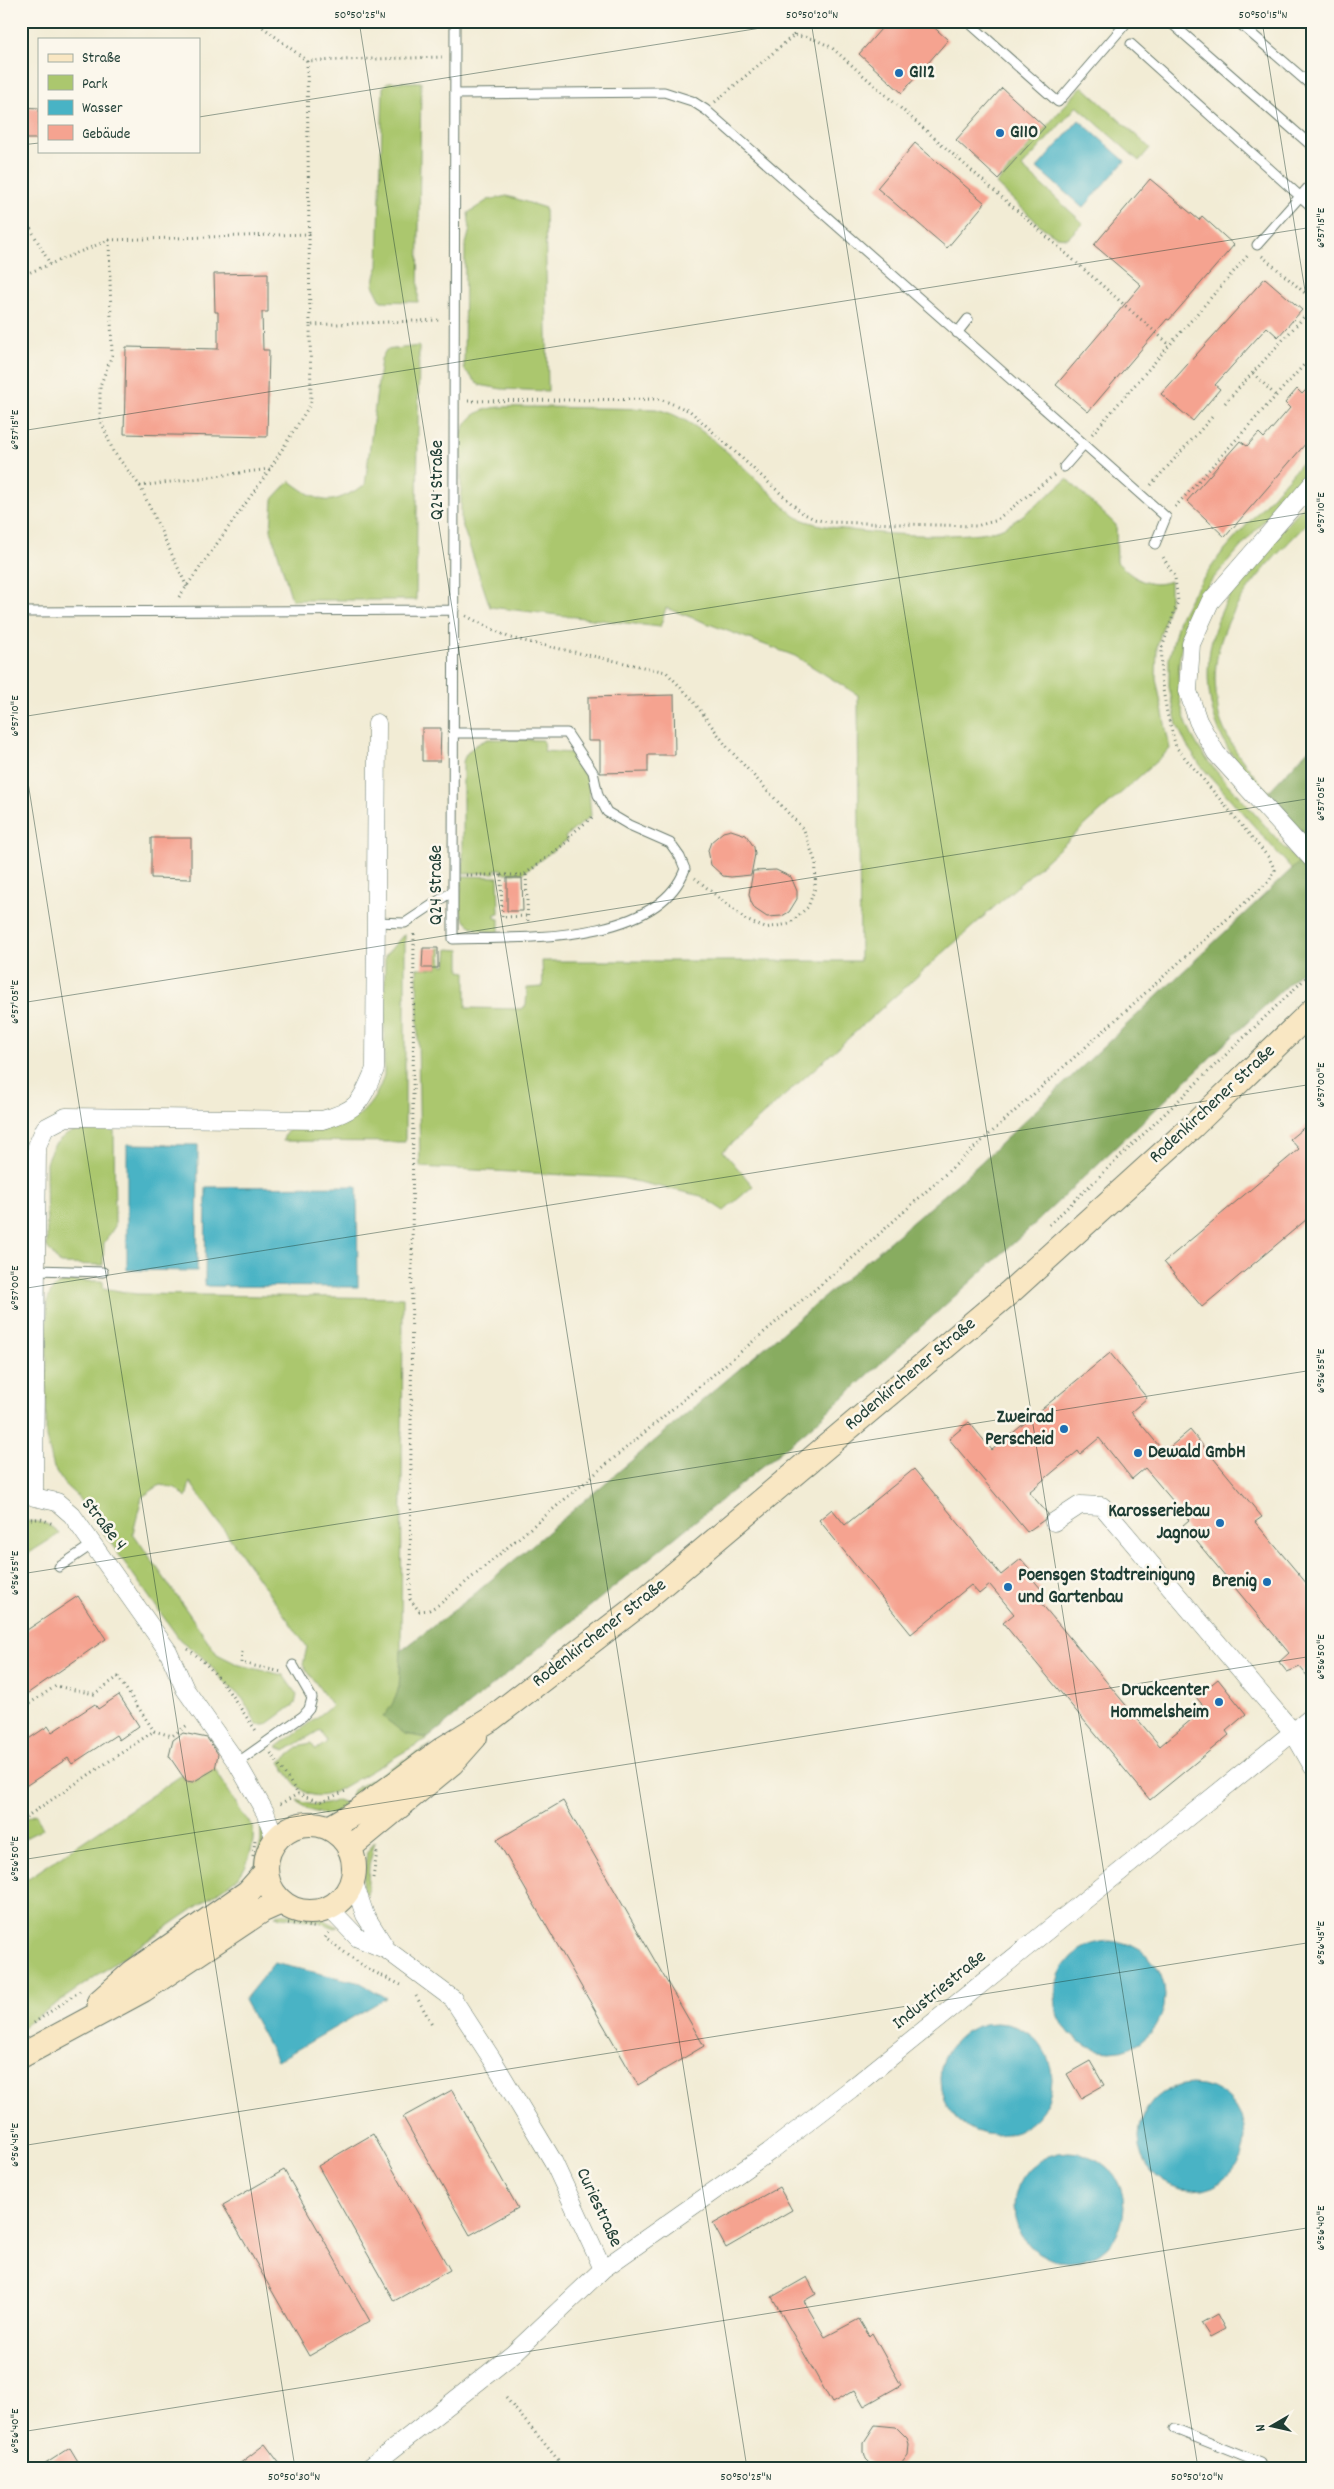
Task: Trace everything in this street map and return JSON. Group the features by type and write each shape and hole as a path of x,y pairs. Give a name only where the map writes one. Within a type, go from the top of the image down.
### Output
{"main road":[{"name":"Rodenkirchener Straße","path":"329,1828 364,1821 452,1763 491,1719 631,1611 1010,1292 1193,1126 1313,1010"},
{"path":"1252,1069 1283,1052 1313,1030"},
{"name":"Rodenkirchener Straße","path":"349,1848 364,1821"},
{"path":"21,2056 70,2027 143,1990 272,1906 297,1911 316,1912 327,1921 334,1906 346,1895 353,1880 354,1860 349,1848 340,1835 329,1828 310,1823 290,1828 265,1839 266,1857 259,1866 248,1892 133,1972 70,2027"},
{"path":"259,1866 271,1890 272,1906"}],"street":[{"path":"1313,483 1210,602 1191,644 1188,691 1198,721 1216,753 1313,860"},
{"path":"376,922 377,723"},
{"name":"Straße 4","path":"265,1839 266,1812 237,1764 185,1689 168,1651 72,1515 57,1502 28,1497 29,1314 37,1270 37,1146 45,1128 66,1117 322,1120 346,1113 362,1098 375,1069 376,922"},
{"path":"1054,1522 1080,1505 1102,1506 1293,1732 1313,1767"},
{"name":"Industriestraße","path":"603,2269 769,2152 851,2089 1313,1716"},
{"name":"Curiestraße","path":"353,1880 364,1912 387,1950"},
{"name":"Curiestraße","path":"327,1921 330,1909 358,1938 387,1950 453,2000 492,2059 553,2161 603,2269 513,2354 369,2468"}],"lane":[{"name":"Q24 Straße","path":"455,21 453,939 528,937"},
{"path":"967,21 1058,102 1128,21"},
{"path":"1169,21 1313,147"},
{"path":"1237,21 1313,87"},
{"path":"1131,44 1313,208"},
{"path":"455,94 664,92 692,101 706,110 1166,517 1155,544"},
{"path":"1256,247 1313,182"},
{"path":"957,333 968,319"},
{"path":"1064,467 1084,444"},
{"path":"21,612 454,610"},
{"path":"454,733 568,733 593,772 598,795 607,812 629,825 670,843 680,857 684,869 680,882 666,899 639,916 588,932 528,937"},
{"path":"376,922 405,922 414,919 453,891"},
{"path":"37,1270 103,1272"},
{"path":"58,1567 93,1544"},
{"path":"237,1764 309,1709 312,1698 293,1665"},
{"path":"1175,2429 1260,2463"}],"path":[{"path":"255,21 307,61 455,57"},
{"path":"706,110 794,35 794,21"},
{"path":"794,35 814,39 831,47 1170,345"},
{"path":"170,611 270,469 311,404 307,61"},
{"path":"21,211 50,264"},
{"path":"21,276 109,240 309,234"},
{"path":"109,240 112,355 100,386 100,418 113,450 140,486 187,587"},
{"path":"1084,444 1256,247 1313,300"},
{"path":"1225,403 1313,307"},
{"path":"310,325 454,320"},
{"path":"1166,517 1313,355"},
{"path":"1253,373 1276,396"},
{"path":"454,401 660,400 676,404 690,411 801,512 827,522 976,526 995,521 1064,467"},
{"path":"1142,495 1214,415"},
{"path":"140,486 270,469"},
{"path":"414,919 410,1598 419,1611 430,1610 440,1604 856,1255 1269,882 1275,870 1270,858 1176,747 1166,713 1161,678 1162,648 1178,601 1175,578 1155,544"},
{"path":"454,610 510,638 666,672 691,698 728,748 804,830 816,864 815,888 808,907 789,924 765,928 746,920 684,869"},
{"path":"453,875 524,875 571,839 569,836 604,808"},
{"path":"502,875 502,917 528,916"},
{"path":"524,875 526,875 528,937"},
{"path":"1043,1231 1313,971"},
{"path":"242,1652 242,1663 284,1672 288,1677"},
{"path":"22,1707 56,1686 94,1694 118,1678 154,1732 172,1736 193,1722"},
{"path":"237,1702 298,1794 320,1802 350,1788"},
{"path":"258,1733 265,1728"},
{"path":"21,1816 26,1817 154,1732"},
{"path":"342,1793 380,1841 373,1868 372,1904 364,1912"},
{"path":"266,1812 298,1794"},
{"path":"259,1866 265,1839"},
{"path":"272,1906 273,1920 327,1921 337,1933 347,1926"},
{"path":"327,1921 325,1938 353,1959 405,1987"},
{"path":"29,2026 86,1987"},
{"path":"411,1990 432,2024"},
{"path":"506,2398 565,2468"}],"green space":[{"path":"389,82 421,82 418,302 381,301 373,285 378,266 383,87"},
{"path":"1082,86 1150,148 1139,161 1077,106 1022,167 1083,223 1068,238 1057,237 1042,227 996,184"},
{"path":"507,196 545,208 548,391 502,389 479,385 464,369 465,248 470,229 468,213 488,200"},
{"path":"419,346 416,600 292,600 271,530 273,499 290,481 311,495 327,500 343,497 365,485 381,359 386,350"},
{"path":"504,407 656,409 673,414 688,422 719,444 795,516 811,523 835,528 896,534 958,535 983,533 1000,529 1016,520 1067,479 1116,525 1117,562 1134,577 1147,583 1154,584 1170,581 1170,600 1157,647 1156,678 1170,749 723,1151 753,1186 724,1211 701,1196 621,1178 420,1167 417,968 438,968 438,948 441,948 442,965 446,965 448,949 460,950 460,971 466,972 466,1008 521,1009 526,1006 527,988 543,987 542,961 860,961 858,695 795,656 666,608 660,627 490,607 461,521 461,436 466,424 473,416 482,411"},
{"path":"1313,450 1313,464 1212,580 1200,599 1184,638 1178,679 1180,700 1186,721 1199,748 1220,776 1298,863 1292,869 1201,766 1187,746 1177,725 1169,687 1169,659 1179,619 1191,596 1220,555"},
{"path":"1313,495 1313,517 1258,577 1242,598 1229,621 1220,645 1215,672 1219,714 1227,735 1250,770 1288,813 1285,817 1240,766 1219,731 1213,714 1210,696 1209,660 1211,642 1216,625 1231,593 1252,564"},
{"path":"488,739 543,740 544,751 571,753 588,780 591,816 565,837 567,840 523,873 502,873 501,869 495,869 495,873 463,873 463,762 466,754 472,748"},
{"path":"1313,745 1313,958 1307,966 1028,1230 806,1431 428,1738 405,1734 383,1717 394,1701 399,1686 401,1651 471,1597 963,1179 1312,850 1285,817 1288,813 1269,791"},
{"path":"463,876 498,877 499,913 495,914 495,918 499,919 499,932 475,928 463,917 460,900"},
{"path":"405,933 405,1142 283,1141 287,1132 294,1128 322,1128 344,1124 362,1112 375,1096 384,1075 385,956"},
{"path":"21,1088 28,1096 27,1113 21,1114"},
{"path":"79,1129 114,1129 115,1226 104,1243 103,1265 60,1264 47,1247 46,1164 54,1146 62,1138"},
{"path":"21,1147 27,1157 28,1174 27,1269 21,1283"},
{"path":"65,1281 103,1281 103,1288 136,1294 403,1298 401,1651 399,1692 395,1703 405,1734 428,1738 335,1792 316,1796 308,1794 296,1785 280,1762 302,1745 311,1743 316,1750 327,1742 320,1730 285,1751 277,1747 332,1706 303,1665 307,1647 190,1482 186,1498 176,1488 160,1485 142,1497 133,1533 217,1654 239,1665 283,1675 297,1695 295,1704 266,1725 257,1725 243,1699 223,1681 206,1660 180,1640 77,1496 64,1484 54,1468 46,1437 47,1303 53,1289"},
{"path":"21,1343 27,1362 24,1377 21,1381"},
{"path":"21,1413 26,1419 28,1462 21,1469"},
{"path":"32,1521 47,1524 59,1534 21,1558 21,1522"},
{"path":"432,1744 358,1806 351,1797 353,1790"},
{"path":"215,1769 245,1818 253,1826 250,1854 238,1878 21,2028 21,1883 182,1775 186,1781 193,1782"},
{"path":"297,1800 317,1805 337,1800 345,1803 350,1810 328,1814 314,1812"},
{"path":"36,1814 43,1829 21,1840 21,1821"},
{"path":"261,1824 265,1832 259,1867 255,1867 261,1841"},
{"path":"375,1841 369,1866 367,1895 362,1890 367,1852"},
{"path":"279,1913 321,1918 338,1927 335,1928 319,1922 275,1916"}],"water":[{"path":"1079,120 1125,161 1083,208 1037,168"},
{"path":"127,1144 198,1145 197,1271 127,1270"},
{"path":"357,1186 358,1287 205,1286 206,1187"},
{"path":"1110,1941 1131,1945 1149,1957 1161,1975 1165,1996 1161,2017 1149,2035 1131,2047 1110,2051 1089,2047 1071,2035 1059,2017 1055,1996 1059,1975 1071,1957 1089,1945"},
{"path":"274,1963 361,1983 386,1998 277,2061 244,2000"},
{"path":"996,2023 1018,2027 1036,2039 1048,2057 1052,2079 1048,2101 1036,2119 1018,2131 996,2135 974,2131 956,2119 944,2101 940,2079 944,2057 956,2039 974,2027"},
{"path":"1192,2084 1212,2088 1230,2099 1241,2117 1245,2137 1241,2157 1230,2175 1212,2186 1192,2190 1172,2186 1154,2175 1143,2157 1139,2137 1143,2117 1154,2099 1172,2088"},
{"path":"1069,2152 1090,2156 1108,2168 1120,2186 1124,2207 1120,2228 1108,2246 1090,2258 1069,2262 1048,2258 1030,2246 1018,2228 1014,2207 1018,2186 1030,2168 1048,2156"}],"building":[{"name":"G112","path":"888,21 927,21 948,40 902,93 859,54"},
{"name":"G110","path":"1002,88 1045,127 998,179 956,140"},
{"path":"21,107 38,108 38,139 21,139"},
{"path":"915,143 985,203 947,248 877,188"},
{"path":"1150,179 1199,220 1202,216 1234,245 1169,320 1167,319 1088,412 1056,385 1141,285 1094,245"},
{"path":"268,273 268,312 262,312 263,350 269,350 267,437 124,434 126,347 218,349 218,312 215,312 214,274"},
{"path":"1265,278 1302,310 1278,337 1267,327 1215,385 1220,389 1193,421 1161,394"},
{"path":"1313,383 1313,435 1225,537 1187,501 1240,441 1247,446 1259,433 1264,438 1290,408 1285,403 1297,389 1302,394"},
{"path":"674,695 675,755 648,755 648,772 600,773 600,741 588,741 588,697"},
{"path":"422,728 441,728 440,761 422,761"},
{"path":"731,830 746,835 754,847 755,854 751,875 723,876 711,865 708,850 711,842 723,832"},
{"path":"151,838 191,838 191,879 151,878"},
{"path":"776,870 791,877 797,891 797,899 789,912 782,916 767,917 755,909 751,902 749,894 753,871"},
{"path":"507,878 522,878 523,911 507,911"},
{"path":"423,948 438,948 438,968 422,968"},
{"path":"1313,1120 1313,1214 1202,1307 1164,1262 1299,1149 1290,1139"},
{"path":"1110,1353 1147,1398 1131,1412 1164,1452 1190,1430 1262,1517 1255,1522 1313,1591 1313,1683 1300,1667 1287,1672 1279,1662 1289,1653 1183,1525 1189,1520 1145,1468 1132,1479 1099,1438 1080,1454 1078,1451 1029,1492 1048,1514 1044,1520 1027,1532 949,1439 969,1422 992,1450"},
{"path":"914,1469 1001,1575 1021,1559 1033,1573 1030,1576 1042,1590 1035,1596 1160,1746 1205,1708 1196,1697 1218,1679 1246,1714 1226,1731 1229,1735 1150,1800 1003,1623 1014,1614 990,1585 979,1594 971,1585 911,1634 819,1520 832,1509 845,1525"},
{"path":"78,1596 106,1639 21,1698 21,1634"},
{"path":"119,1695 139,1726 119,1740 116,1735 72,1764 68,1758 21,1789 21,1744 48,1726 52,1732 95,1704 98,1709"},
{"path":"183,1733 207,1738 218,1754 215,1769 193,1782 186,1781 169,1756 173,1740"},
{"path":"563,1801 704,2046 638,2085 497,1840"},
{"path":"1090,2061 1104,2085 1081,2098 1067,2074"},
{"path":"452,2090 518,2208 470,2235 403,2117"},
{"path":"373,2134 450,2270 394,2301 318,2166"},
{"path":"284,2170 370,2321 309,2356 223,2205"},
{"path":"779,2187 792,2210 726,2248 713,2224"},
{"path":"807,2277 816,2294 804,2301 825,2337 859,2319 869,2336 872,2333 901,2385 864,2406 855,2390 832,2403 772,2297"},
{"path":"1217,2314 1225,2329 1210,2337 1201,2323"},
{"path":"875,2425 896,2427 907,2438 909,2444 908,2455 898,2468 875,2468 866,2459 864,2442"},
{"path":"265,2444 283,2468 234,2468"},
{"path":"70,2448 82,2468 39,2468"}],"place":[{"name":"G112","path":"899,73"},
{"name":"G110","path":"1000,133"},
{"name":"Zweirad Perscheid","path":"1064,1429"},
{"name":"Dewald GmbH","path":"1138,1453"},
{"name":"Karosseriebau Jagnow","path":"1220,1523"},
{"name":"Brenig","path":"1267,1582"},
{"name":"Poensgen Stadtreinigung und Gartenbau","path":"1008,1587"},
{"name":"Druckcenter Hommelsheim","path":"1219,1702"}]}
